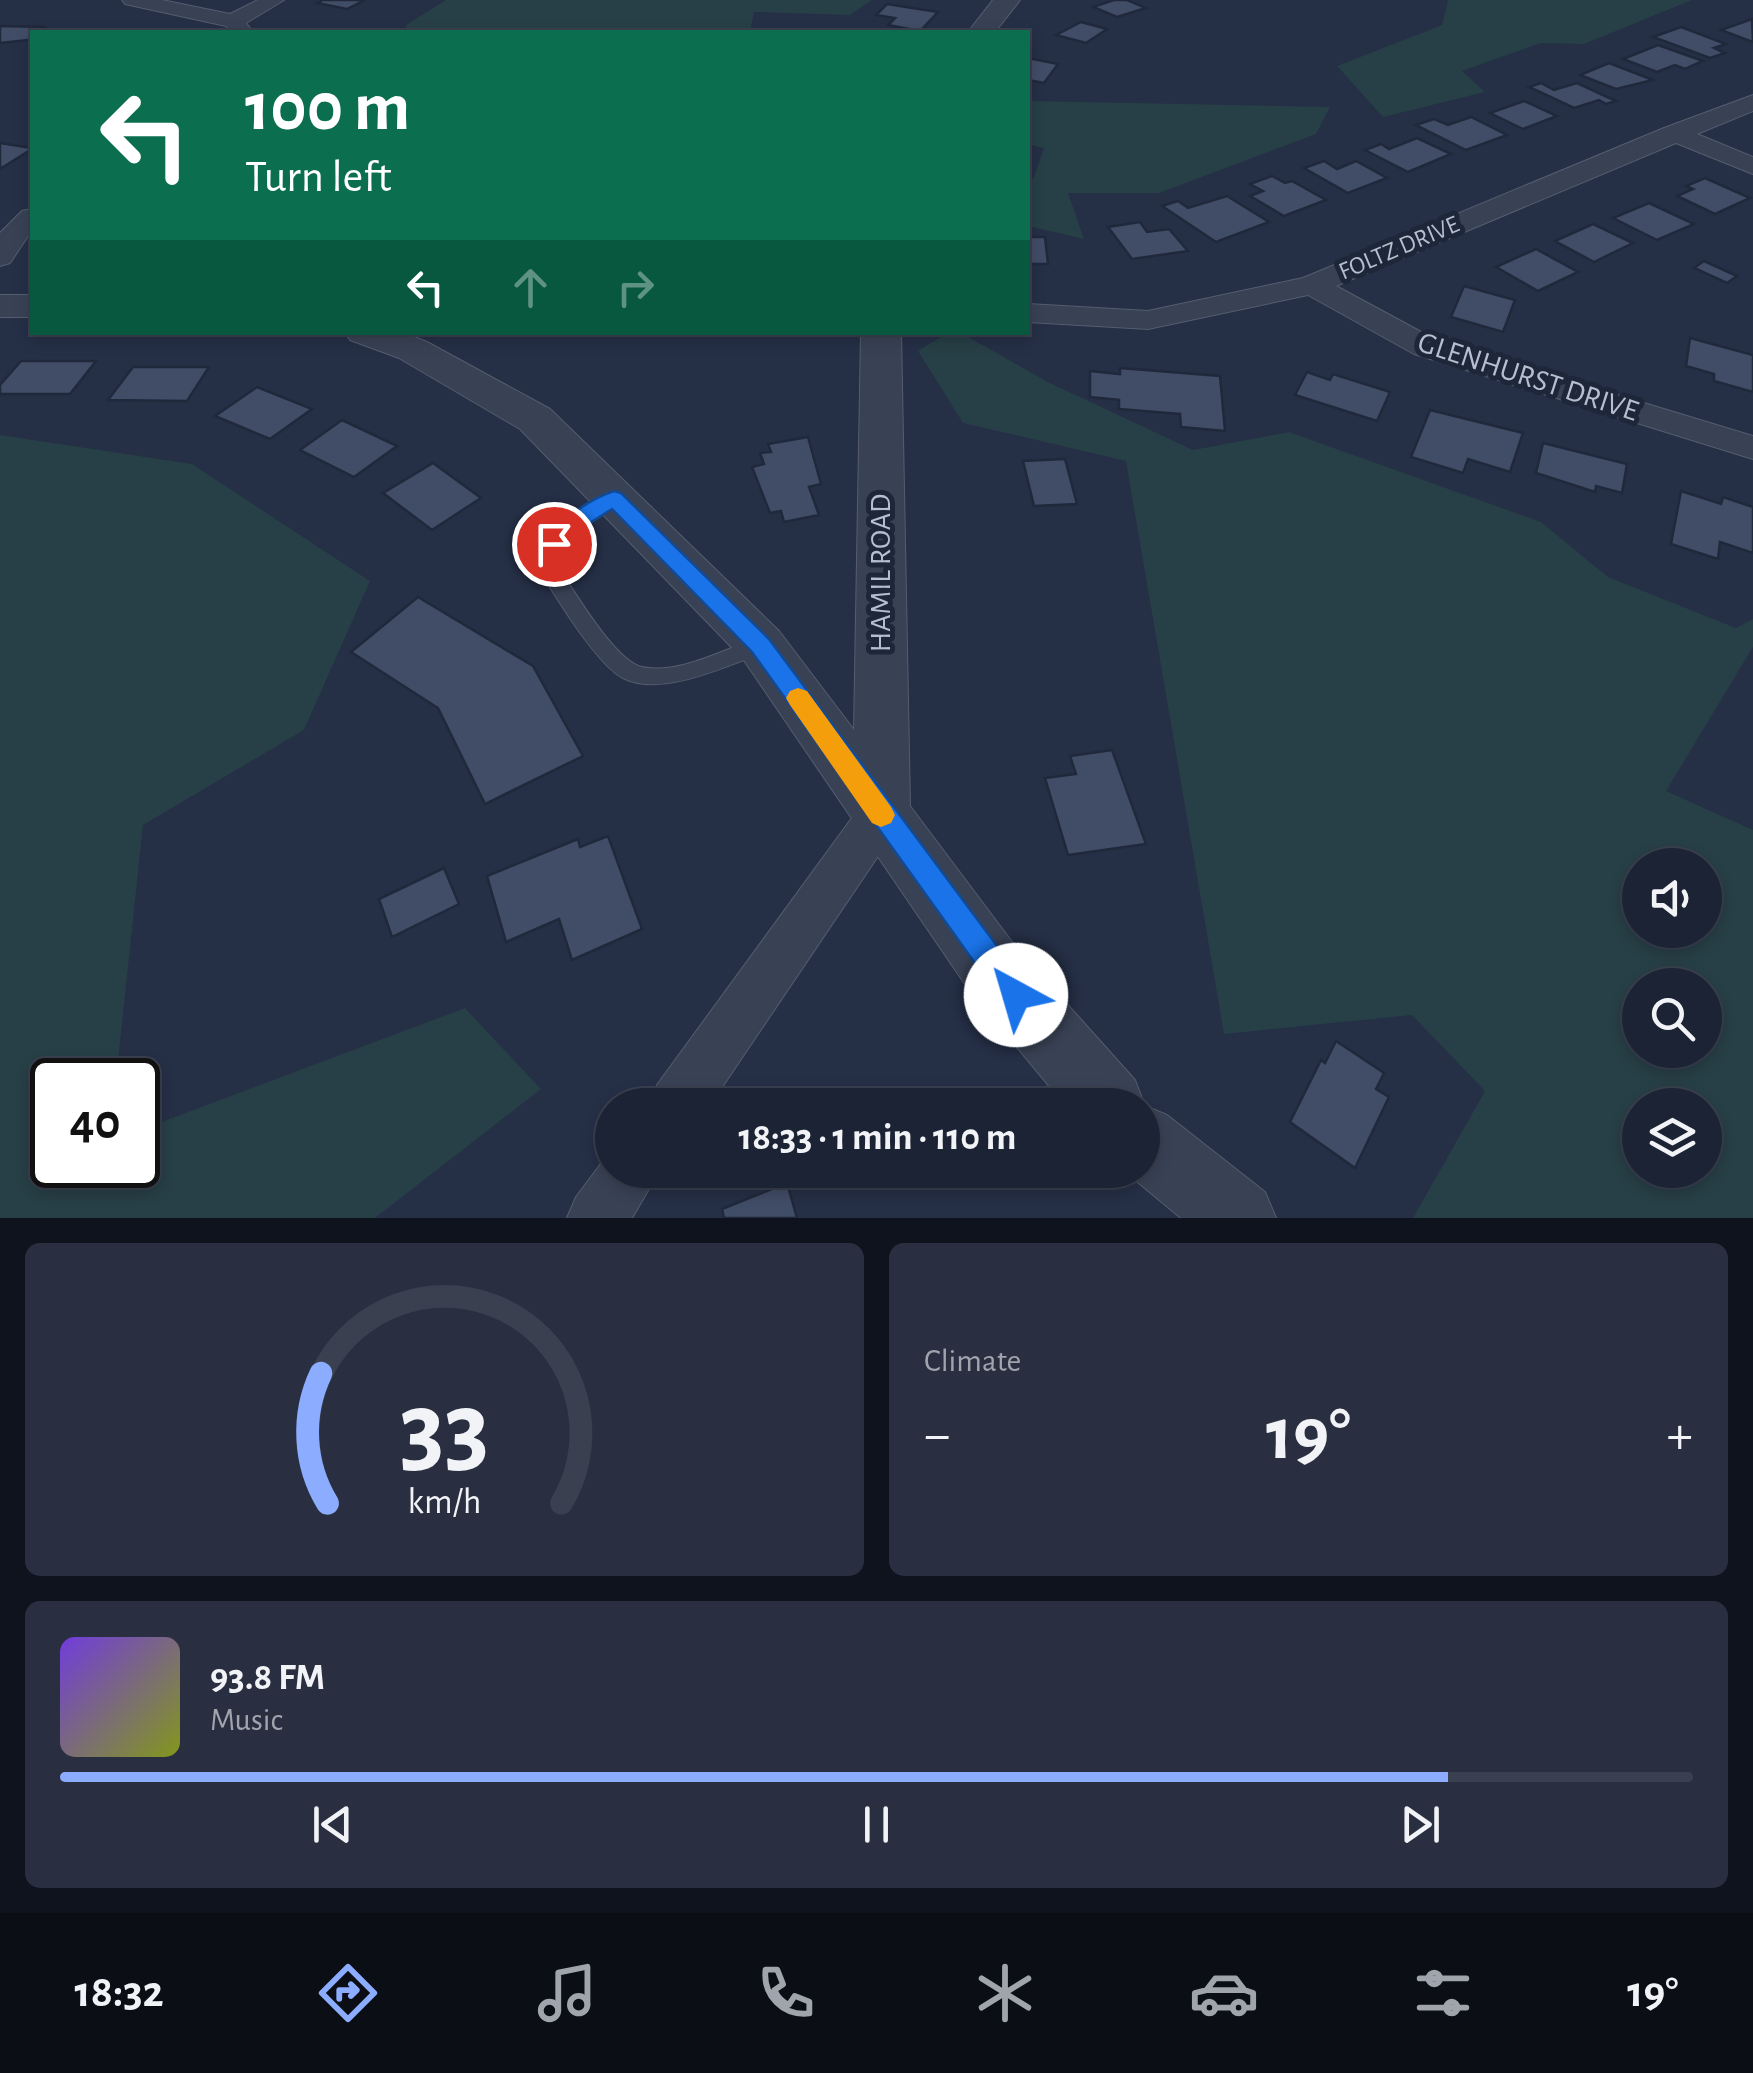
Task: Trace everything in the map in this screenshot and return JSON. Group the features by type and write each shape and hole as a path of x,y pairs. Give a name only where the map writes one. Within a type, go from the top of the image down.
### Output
{"street":[{"path":"132,0 237,27 274,0"},
{"path":"983,30 1007,0"},
{"name":"FOLTZ DRIVE","path":"1030,312 1148,320 1312,285 1753,102"},
{"path":"1674,133 1753,166"},
{"path":"0,257 16,230 30,219"},
{"name":"GLENHURST DRIVE","path":"1312,285 1425,347 1753,448"},
{"path":"0,306 30,306"},
{"path":"372,335 413,350 535,419 760,645 992,968 1095,1088"},
{"name":"HAMIL ROAD","path":"881,335 881,814"},
{"path":"688,1088 881,814"},
{"path":"1160,1154 1239,1218"},
{"path":"597,1218 618,1188"}],"lane":[{"path":"614,498 574,522 544,561 611,655 629,673 663,676 760,645"}],"shaded area":[{"path":"446,0 872,0 850,15 754,12 750,30 405,30 406,25"},
{"path":"1448,0 1692,0 1584,44 1541,43 1462,71 1485,92 1383,117 1337,66 1442,25"},
{"path":"1030,101 1330,107 1316,134 1159,193 1068,193 1084,239 1030,226 1030,180 1044,148 1030,144"},
{"path":"944,335 965,335 1050,383 1193,450 1289,432 1541,522 1608,577 1736,628 1753,619 1753,647 1666,791 1753,830 1753,1218 1413,1218 1485,1091 1412,1015 1224,1034 1126,461 963,423 918,351"},
{"path":"0,435 192,464 370,581 304,730 143,825 118,1058 30,1058 30,1188 160,1188 160,1123 465,1008 541,1089 375,1218 0,1218"}],"building":[{"path":"365,0 347,9 317,3"},
{"path":"1127,0 1146,8 1117,17 1093,7"},
{"path":"887,4 938,12 921,30 888,25 895,18 876,15"},
{"path":"1752,19 1753,42 1721,30"},
{"path":"1081,22 1107,29 1086,43 1056,35"},
{"path":"0,26 46,27 30,30 28,40 0,43"},
{"path":"1681,27 1726,44 1714,48 1725,53 1710,58 1653,37"},
{"path":"1658,45 1703,61 1685,69 1675,65 1657,72 1623,59"},
{"path":"1030,58 1058,64 1044,83 1030,80"},
{"path":"1609,63 1653,80 1616,89 1580,75"},
{"path":"1541,83 1554,90 1577,83 1616,101 1606,104 1599,100 1574,108 1529,87"},
{"path":"1524,101 1557,116 1523,129 1490,113"},
{"path":"1471,117 1507,135 1466,150 1416,125 1434,119 1448,125"},
{"path":"1417,138 1451,154 1408,172 1365,150 1381,144 1389,149"},
{"path":"0,143 30,148 30,150 0,169"},
{"path":"1324,161 1337,169 1356,161 1387,178 1348,193 1304,168"},
{"path":"1272,176 1285,183 1292,181 1326,200 1284,216 1250,196 1263,191 1250,184"},
{"path":"1705,178 1750,198 1715,214 1677,196 1693,189 1686,186"},
{"path":"1227,196 1269,222 1216,242 1162,206 1178,201 1188,208"},
{"path":"1649,203 1694,224 1657,240 1613,218"},
{"path":"1140,222 1147,232 1169,229 1188,251 1132,259 1108,227"},
{"path":"1593,224 1633,243 1594,262 1555,241"},
{"path":"1030,237 1045,237 1048,264 1030,264"},
{"path":"1536,249 1578,272 1538,291 1496,267"},
{"path":"1704,261 1737,276 1727,283 1694,268"},
{"path":"1464,286 1515,300 1503,332 1451,317"},
{"path":"1690,338 1753,355 1753,392 1714,381 1714,374 1686,366"},
{"path":"21,361 96,361 70,394 0,394 0,385"},
{"path":"133,367 209,367 187,401 108,400"},
{"path":"1120,368 1220,376 1225,431 1181,427 1180,414 1119,409 1119,400 1090,397 1090,371 1120,374"},
{"path":"1307,372 1330,380 1333,374 1390,392 1377,421 1295,395"},
{"path":"257,387 312,409 270,439 215,416"},
{"path":"1430,410 1523,433 1510,472 1468,459 1463,473 1411,457"},
{"path":"342,420 397,446 354,477 300,450"},
{"path":"808,437 821,484 809,487 819,515 784,522 781,511 770,513 752,467 764,464 760,453 771,452 768,444"},
{"path":"1543,443 1627,464 1622,493 1596,486 1595,492 1536,473"},
{"path":"1065,459 1077,504 1034,506 1023,461"},
{"path":"433,463 481,498 432,530 383,493"},
{"path":"1681,491 1721,504 1723,497 1753,507 1753,553 1720,542 1718,559 1671,544"},
{"path":"418,597 533,666 583,756 485,804 438,708 351,652"},
{"path":"1112,750 1146,844 1068,855 1045,778 1076,774 1070,756"},
{"path":"608,836 642,929 572,960 559,919 506,942 487,876 578,839 580,847"},
{"path":"444,868 459,904 392,937 379,899"},
{"path":"1336,1041 1384,1073 1376,1089 1389,1097 1355,1168 1290,1122 1321,1060 1325,1063"},
{"path":"774,1188 788,1188 797,1218 724,1218 722,1209"}],"slow traffic":[{"path":"798,698 881,815"}],"route":[{"path":"554,544 574,522 614,498 760,645 992,968 1016,995"}]}
